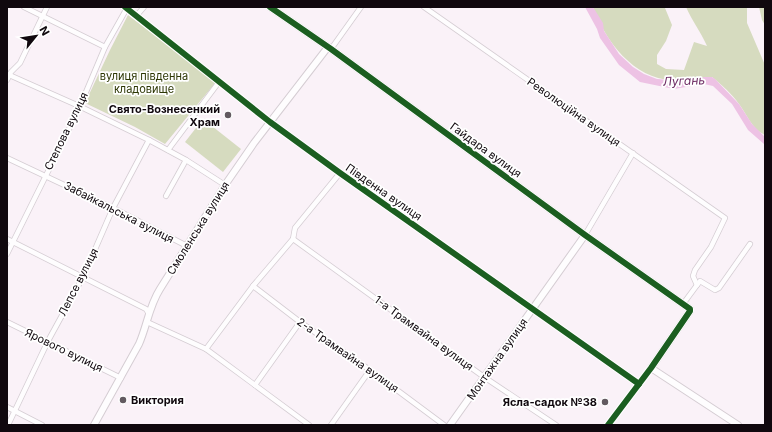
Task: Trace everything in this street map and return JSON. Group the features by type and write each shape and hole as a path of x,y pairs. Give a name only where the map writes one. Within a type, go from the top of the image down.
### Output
{"street":[{"path":"24,7 105,47"},
{"path":"47,7 20,63 8,76 79,106 149,140 186,160 225,186"},
{"path":"137,15 144,7"},
{"name":"Гайдара вулиця","path":"270,7 330,48 585,235 690,309 651,368"},
{"path":"330,48 361,7"},
{"name":"Революційна вулиця","path":"424,7 725,218 711,247 695,270 693,276 697,285"},
{"name":"Південна вулиця","path":"126,8 137,15 270,122 639,384"},
{"name":"Степова вулиця","path":"7,254 78,111 105,47 126,8"},
{"name":"Смоленська вулиця","path":"94,425 139,344 155,296 254,143 330,48"},
{"path":"168,150 219,82"},
{"name":"Лепсе вулиця","path":"8,425 48,342 83,277 114,208 149,140"},
{"path":"585,235 633,153"},
{"name":"Забайкальська вулиця","path":"7,158 114,208 187,246"},
{"path":"166,196 186,160"},
{"path":"206,349 253,286 293,239 295,228 340,173"},
{"name":"Монтажна вулиця","path":"450,425 585,235"},
{"path":"7,239 146,309 149,314"},
{"name":"1-а Трамвайна вулиця","path":"293,239 484,377 556,425"},
{"path":"683,304 700,281 715,290 719,288 750,244"},
{"name":"2-а Трамвайна вулиця","path":"253,286 300,322 370,370 444,425"},
{"name":"Ярового вулиця","path":"7,322 121,378"},
{"path":"147,322 206,349 308,425"},
{"path":"255,385 300,322"},
{"path":"610,424 651,368 738,425"},
{"path":"331,425 370,370"},
{"path":"7,407 42,425"}],"green space":[{"path":"593,7 665,8 672,25 666,41 657,55 657,64 666,69 684,70 694,42 707,46 686,7 747,7 747,23 765,65 765,135 760,133 733,97 712,77 686,81 658,78 645,73 633,65 613,45 598,20"},
{"path":"759,7 765,7 765,25 762,20"},
{"name":"вулиця південна кладовище","path":"128,15 216,82 165,144 135,127 85,103"},
{"path":"203,119 241,149 223,172 185,142"}],"water":[{"name":"Лугань","path":"585,7 593,7 603,23 604,31 619,54 633,67 644,74 657,79 694,80 704,77 712,77 715,79 739,104 752,124 765,137 765,145 748,130 732,104 713,86 704,84 674,89 640,82 619,65 600,38 597,29"}],"cycle path":[{"path":"125,7 270,122 639,384"},
{"path":"270,7 331,49 585,235 690,309 651,368 608,425"}],"place":[{"name":"Свято-Вознесенкий Храм","path":"228,115"},
{"name":"Виктория","path":"123,400"},
{"name":"Ясла-садок №38","path":"605,402"}]}
